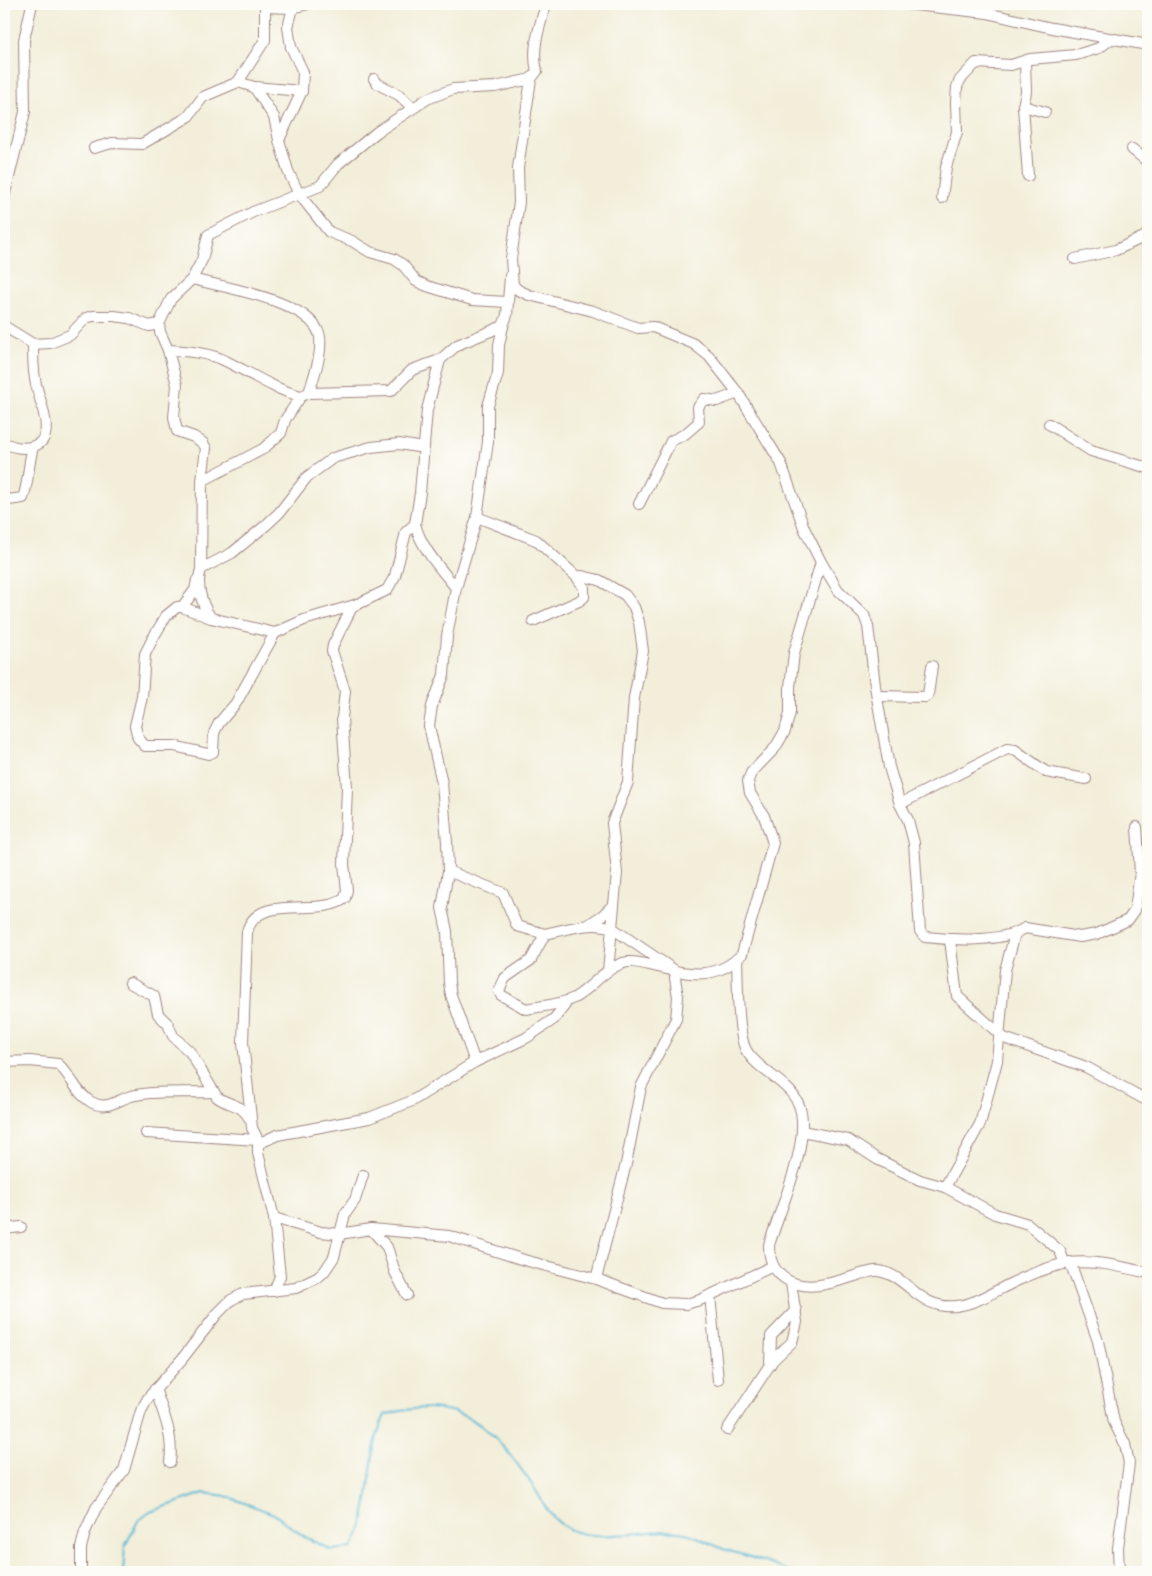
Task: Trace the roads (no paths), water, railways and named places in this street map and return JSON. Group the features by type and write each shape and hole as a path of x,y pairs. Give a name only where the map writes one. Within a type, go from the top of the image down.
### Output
{"street":[{"path":"4,197 25,112 24,40 32,4"},
{"path":"94,148 112,143 142,144 188,117 203,97 238,82 265,40 265,7 308,4"},
{"path":"546,4 535,47 534,60 537,71 531,79 518,168 519,202 511,259 514,285 518,290 528,295 593,311 638,328 652,327 694,344 709,356 738,394 781,463 804,528 821,562 838,590 864,616 868,626 875,686 890,767 900,804 908,820 914,843 920,931 925,937 950,940 1015,934 1025,928 1080,937 1097,934 1128,920 1135,910 1140,872 1138,827"},
{"path":"906,4 986,13 1148,45"},
{"path":"279,140 302,91 303,72 291,47 288,27 293,6"},
{"path":"942,198 946,167 957,132 956,102 960,80 976,63 1011,65 1024,61 1076,55 1099,48 1111,39"},
{"path":"1024,61 1026,92 1023,106 1028,176"},
{"path":"374,79 378,84 399,95 412,108"},
{"path":"358,604 304,620 275,633 236,703 219,723 214,733 212,752 208,754 174,746 149,747 138,738 134,731 142,697 145,654 166,616 172,610 182,607 195,590 201,569 202,481 206,448 194,436 177,431 174,417 177,385 159,324 171,299 192,279 202,260 208,235 253,212 320,186 338,164 377,132 412,108 453,89 495,87 531,79"},
{"path":"238,82 254,87 302,91"},
{"path":"254,87 274,117 279,140 299,194 329,232 352,241 370,252 394,259 403,265 416,281 472,300 508,302"},
{"path":"1023,106 1045,112"},
{"path":"1132,150 1148,162"},
{"path":"282,201 292,178"},
{"path":"1075,260 1116,250 1148,235"},
{"path":"475,1062 451,995 449,983 449,952 442,908 448,871 442,783 430,726 432,706 444,675 447,636 456,588 477,517 488,442 488,406 498,373 499,344 507,315 512,271"},
{"path":"192,279 258,296 298,310 314,323 320,336 320,355 305,394 285,420 281,433 263,449 202,481"},
{"path":"4,326 33,344 50,343 70,335 86,318 93,316 129,318 148,326 159,324"},
{"path":"168,350 195,352 219,358 272,387 305,394 386,392 402,382 412,370 440,360 457,345 503,326"},
{"path":"4,443 19,448 34,447 39,444 46,430 44,412 35,378 33,344"},
{"path":"440,360 427,410 414,524 432,556 456,588"},
{"path":"640,504 671,441 685,434 699,422 698,407 704,399 717,401 738,394"},
{"path":"1049,424 1091,451 1148,468"},
{"path":"201,569 232,553 265,526 279,513 307,477 333,458 371,447 399,444 424,448"},
{"path":"4,497 8,500 23,498 28,484 29,462 34,447"},
{"path":"477,517 536,540 576,577 584,588 584,597 579,601 534,621"},
{"path":"274,1291 280,1276 274,1218 258,1142 254,1136 243,1042 244,977 248,925 274,909 312,908 340,903 345,898 347,890 344,864 347,788 342,718 346,691 332,651 333,645 352,608 387,590 395,576 406,532 414,524"},
{"path":"545,934 531,960 505,978 499,991 501,995 526,1008 564,1001 591,987 608,971 619,964 629,962 678,972 711,973 737,959 742,954 773,843 764,816 750,793 748,781 752,773 775,748 785,731 790,714 790,687 794,653 821,562"},
{"path":"576,577 582,576 598,580 625,594 634,607 639,622 643,651 634,698 628,782 612,823 617,873 608,971"},
{"path":"197,580 207,612 211,618"},
{"path":"182,607 211,618 275,633"},
{"path":"878,696 925,697 928,695 932,666"},
{"path":"900,804 1007,749 1015,750 1046,772 1086,779"},
{"path":"448,871 503,893 517,926 545,934 587,926 604,925 612,928 678,972"},
{"path":"587,926 603,915 614,904"},
{"path":"945,1188 980,1124 997,1061 1005,970 1015,934"},
{"path":"950,940 957,996 1000,1034 1021,1045 1086,1067 1148,1101"},
{"path":"737,959 738,1000 746,1050 755,1062 782,1083 795,1098 802,1112 802,1131 791,1182 769,1245 773,1266 780,1275 792,1284 804,1286 827,1283 877,1270 888,1274 932,1304 944,1307 959,1306 1024,1277 1068,1263 1118,1265 1148,1273"},
{"path":"596,1279 626,1164 641,1086 674,1026 678,1009 675,978 678,972"},
{"path":"130,983 154,996 158,1014 168,1024 173,1036 190,1052 214,1092 224,1102 241,1106 252,1122"},
{"path":"146,1132 258,1142 277,1135 369,1118 412,1100 475,1062 526,1038 554,1019 565,1006"},
{"path":"4,1062 30,1061 58,1064 81,1094 93,1103 102,1106 115,1104 129,1097 214,1092"},
{"path":"802,1131 848,1140 877,1159 920,1180 945,1188 995,1214 1028,1224 1060,1251 1068,1263 1098,1341 1114,1422 1124,1444 1129,1463 1118,1548 1119,1572"},
{"path":"81,1572 81,1548 85,1532 96,1508 124,1470 141,1411 154,1389 182,1359 217,1314 232,1300 244,1294 296,1288 324,1272 334,1257 345,1214 355,1200 363,1175"},
{"path":"274,1218 321,1232 339,1234 371,1229 449,1236 524,1260 596,1279 662,1303 686,1304 773,1266"},
{"path":"4,1229 21,1227"},
{"path":"371,1229 387,1247 395,1272 407,1295"},
{"path":"727,1430 770,1365 792,1342 797,1322 792,1284"},
{"path":"710,1295 718,1380"},
{"path":"770,1365 771,1336 796,1310"},
{"path":"154,1389 170,1438 172,1449 170,1462"}],"waterway":[{"path":"123,1572 125,1546 138,1521 150,1512 204,1493 226,1496 274,1514 303,1536 331,1550 352,1548 364,1516 374,1448 385,1415 412,1409 436,1408 456,1412 474,1421 490,1433 520,1468 553,1517 562,1525 575,1532 605,1536 671,1531 685,1533 723,1549 791,1572"}]}
